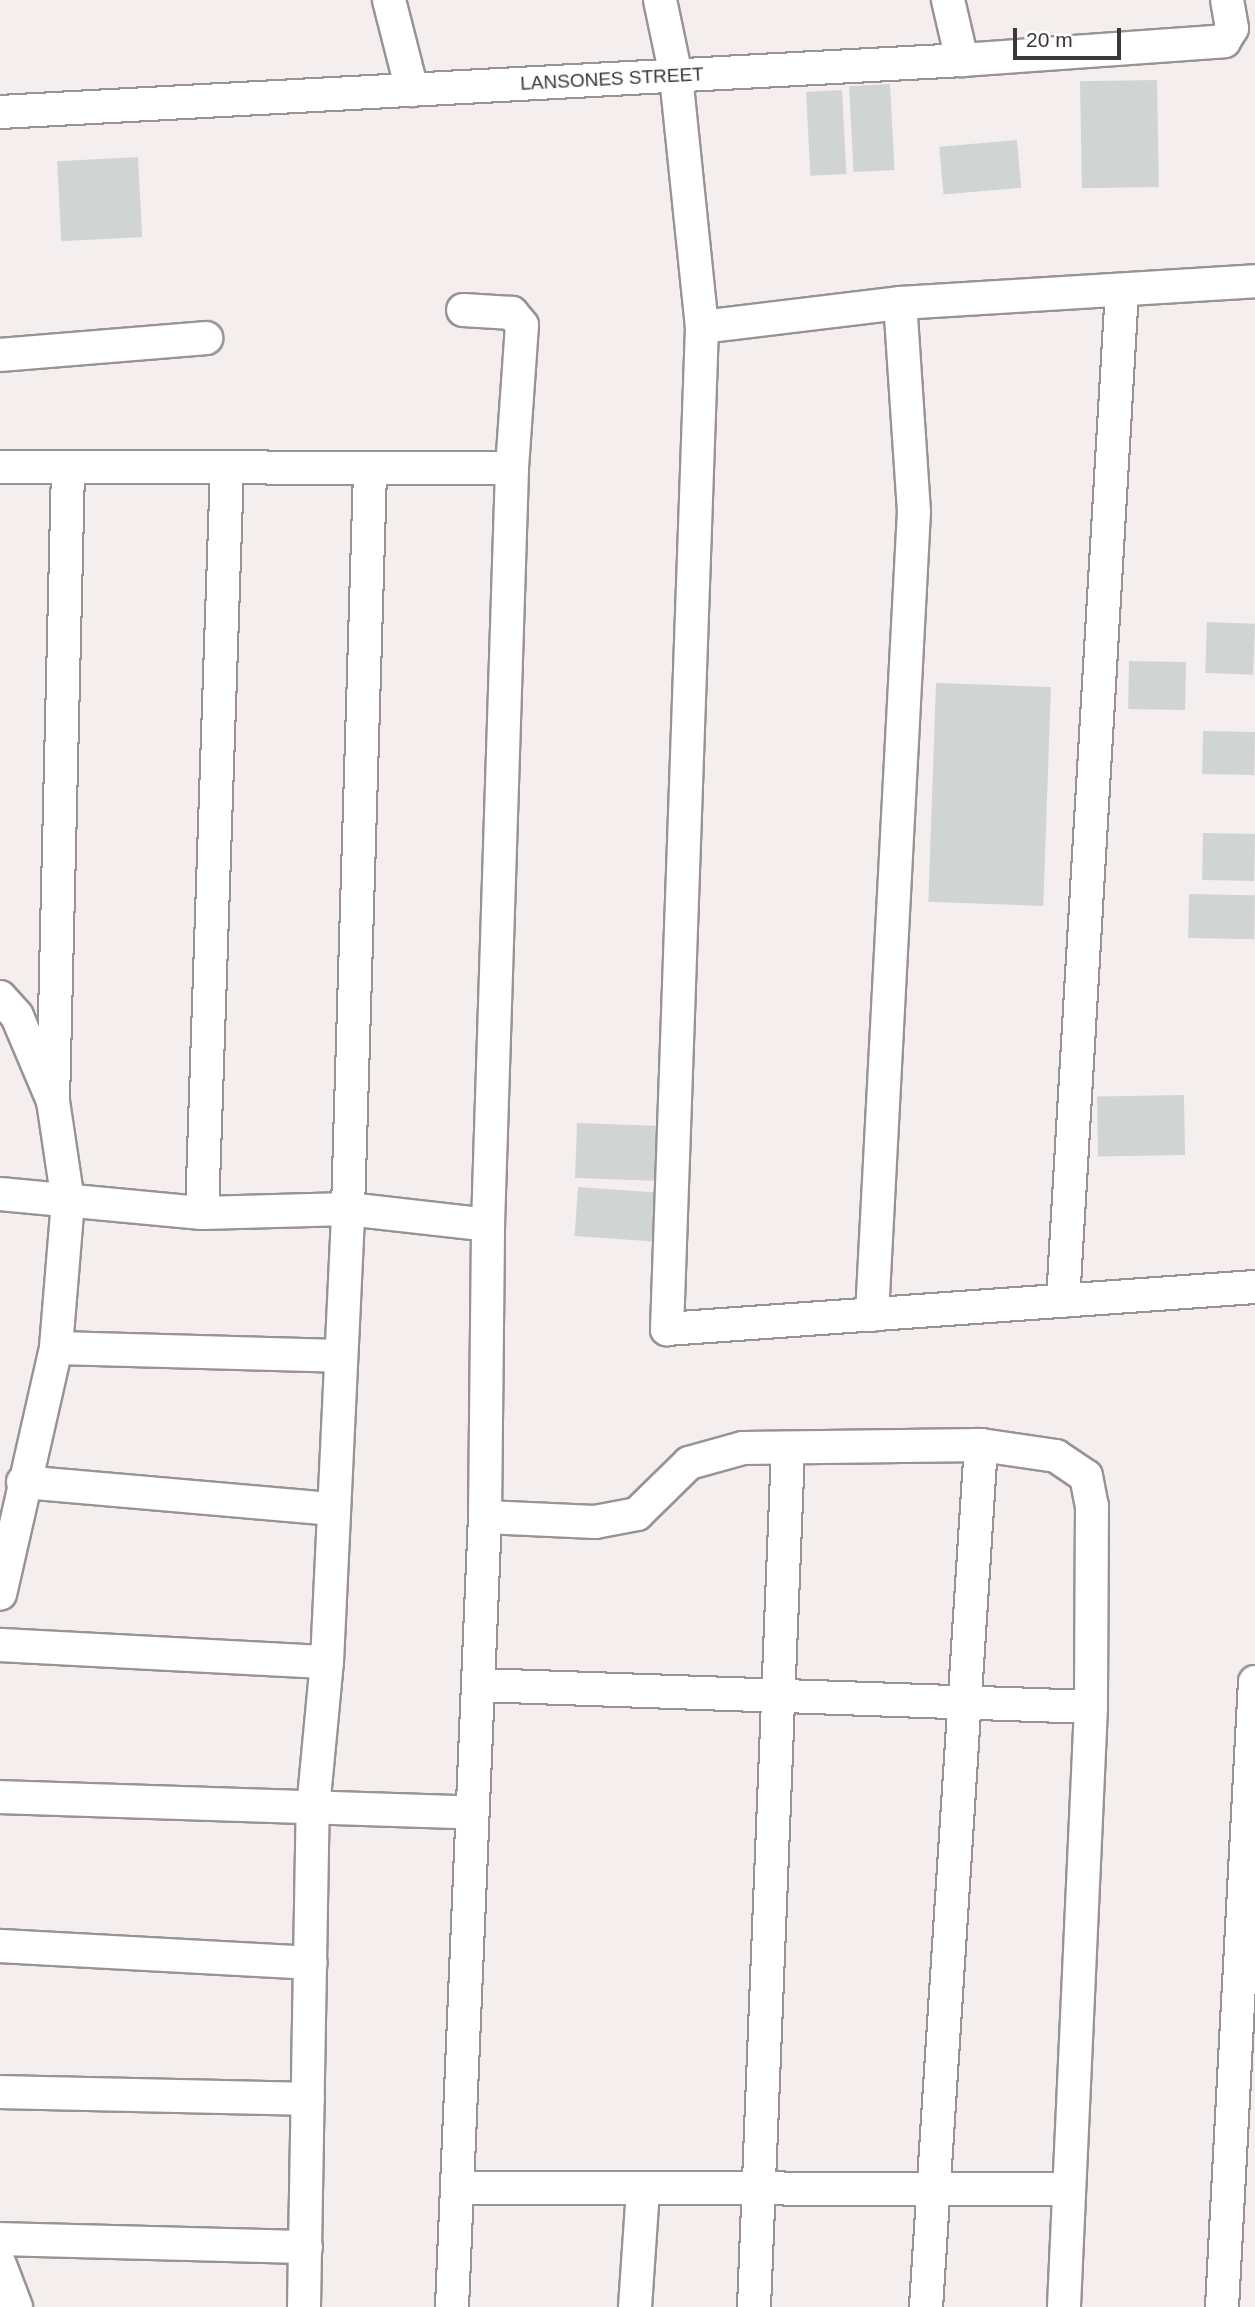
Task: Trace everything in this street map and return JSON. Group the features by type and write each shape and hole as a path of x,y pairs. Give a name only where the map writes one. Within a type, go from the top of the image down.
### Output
{"street":[{"path":"389,0 412,90"},
{"path":"660,0 676,76 702,327 667,1329 1255,1287"},
{"path":"948,0 962,60"},
{"name":"LANSONES STREET","path":"0,112 962,60 1224,41 1232,28 1227,0"},
{"path":"702,327 900,303 1255,281"},
{"path":"1063,1301 1122,290"},
{"path":"872,1315 914,512 900,303"},
{"path":"452,2307 459,2188 470,1813 479,1685 485,1517 488,1225 512,468 522,325 512,313 463,310"},
{"path":"0,355 206,338"},
{"path":"0,467 370,470 512,468"},
{"path":"0,1594 23,1482 56,1348 68,1201 53,1101 68,468"},
{"path":"202,1213 227,469"},
{"path":"304,2307 313,1809 327,1662 348,1209 370,470"},
{"path":"0,997 16,1016 53,1101"},
{"path":"0,1194 202,1213 348,1209 488,1225"},
{"path":"56,1348 341,1356"},
{"path":"485,1517 595,1522 637,1514 689,1463 743,1448 981,1445 1056,1455 1086,1476 1092,1506 1091,1707 1064,2307"},
{"path":"926,2307 962,1702 981,1445"},
{"path":"754,2307 775,1695 788,1448"},
{"path":"23,1482 332,1509"},
{"path":"0,1645 327,1662"},
{"path":"1222,2307 1255,1682"},
{"path":"479,1685 1091,1707"},
{"path":"0,1797 470,1813"},
{"path":"0,1946 311,1962"},
{"path":"0,2092 308,2099"},
{"path":"459,2188 1069,2189"},
{"path":"635,2307 643,2189"},
{"path":"0,2239 306,2247"},
{"path":"0,2265 16,2307"}],"building":[{"path":"1157,80 1159,187 1082,188 1080,81"},
{"path":"890,84 895,170 854,172 849,86"},
{"path":"842,90 846,174 810,176 806,92"},
{"path":"1017,140 1021,188 943,195 939,147"},
{"path":"138,157 142,237 61,241 57,161"},
{"path":"1207,622 1255,624 1253,675 1205,673"},
{"path":"1129,661 1186,662 1185,710 1128,709"},
{"path":"936,683 1051,687 1043,906 928,902"},
{"path":"1203,731 1255,732 1254,775 1202,774"},
{"path":"1203,833 1255,834 1254,881 1202,880"},
{"path":"1189,894 1255,895 1254,939 1188,938"},
{"path":"1184,1095 1185,1155 1098,1157 1097,1097"},
{"path":"577,1123 662,1126 660,1181 575,1178"},
{"path":"578,1187 657,1193 653,1241 575,1236"}]}
